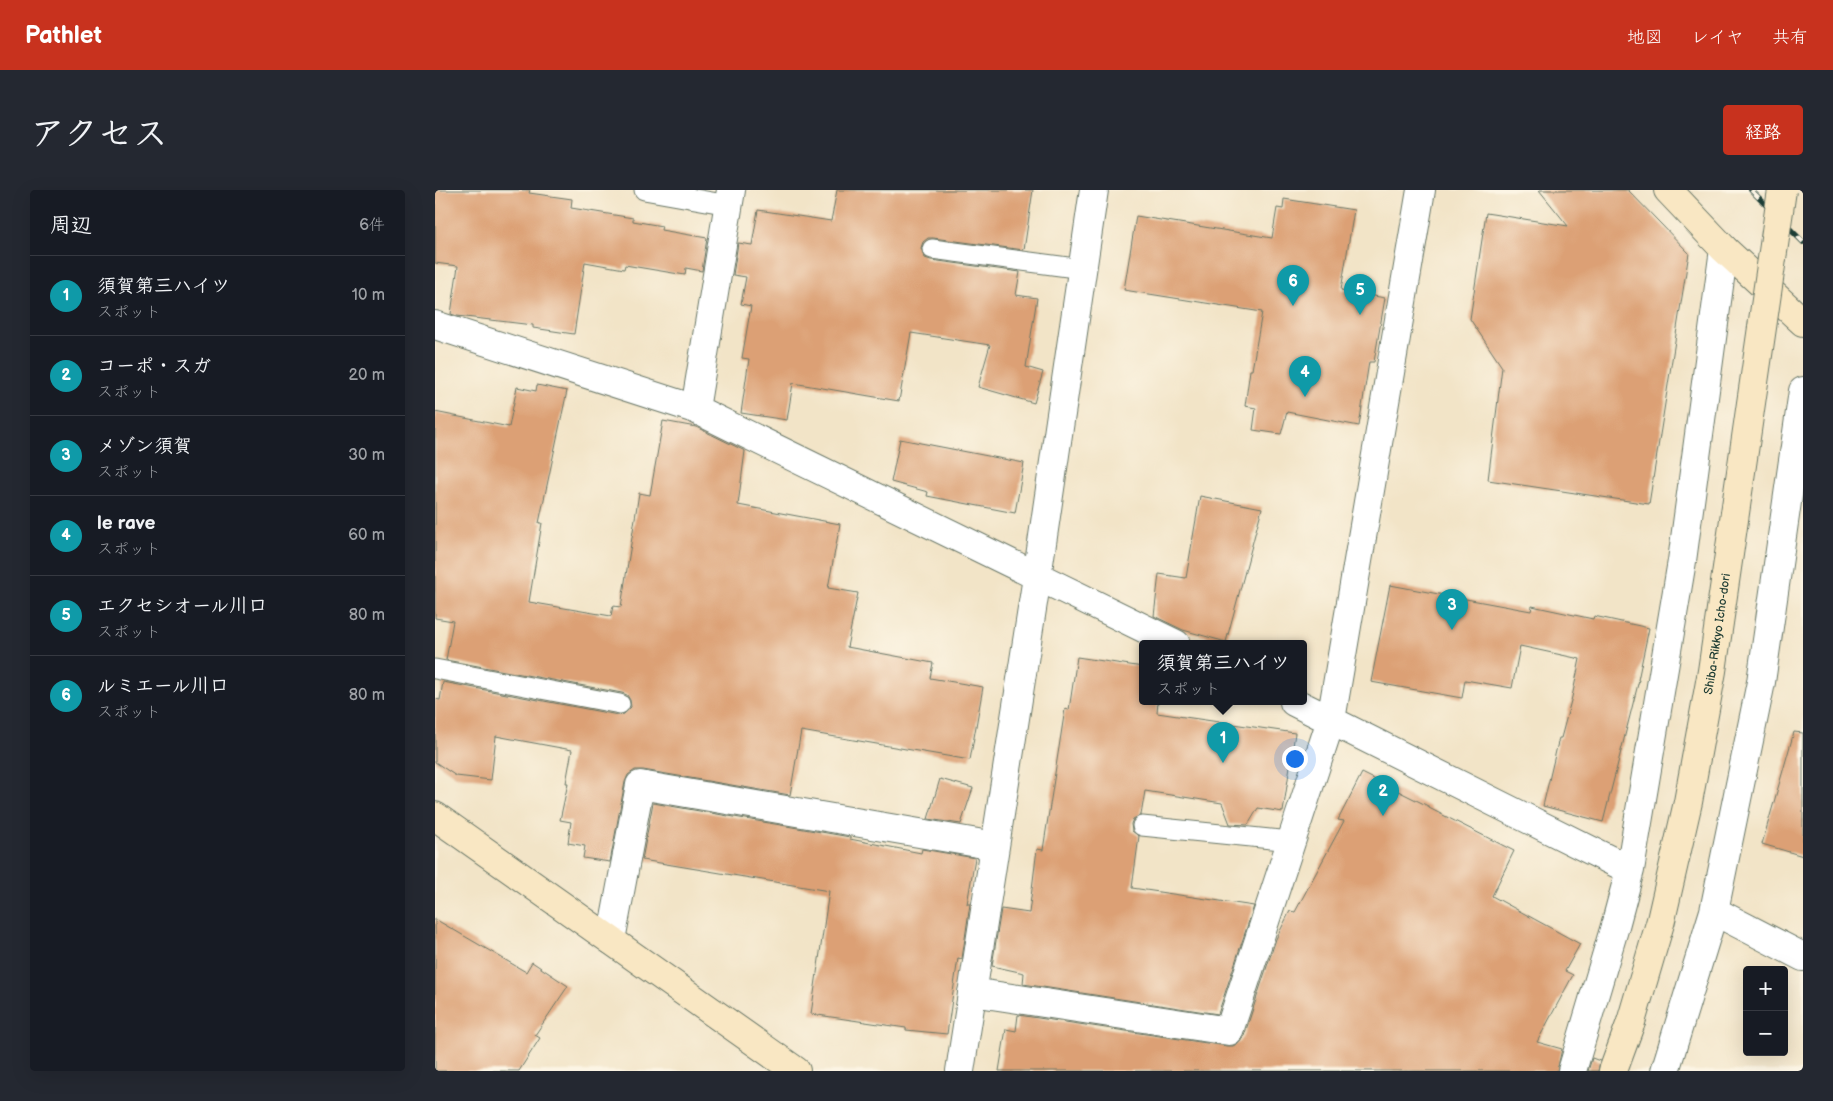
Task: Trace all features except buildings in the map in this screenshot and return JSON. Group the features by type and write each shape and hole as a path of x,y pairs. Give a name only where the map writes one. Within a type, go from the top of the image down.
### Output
{"street":[{"path":"959,1071 973,992 1095,190"},
{"path":"973,992 1229,1031 1331,720 1421,190"},
{"path":"1668,190 1724,249 1803,322"},
{"name":"Shiba-Rikkyo Icho-dori","path":"1613,1071 1631,1022 1661,920 1689,802 1712,671 1782,190"},
{"path":"695,409 730,197"},
{"path":"1572,1071 1615,926 1629,870 1682,561 1724,249"},
{"path":"435,325 695,409 1168,640"},
{"path":"1665,1071 1714,911 1761,682 1803,391"},
{"path":"1300,705 1629,870"},
{"path":"611,940 639,785 995,846"},
{"path":"435,816 796,1071"},
{"path":"1714,911 1803,957"}],"lane":[{"path":"644,190 730,197"},
{"path":"932,249 1083,269"},
{"path":"435,670 620,704"},
{"path":"1142,826 1291,841"}],"railway":[{"path":"1751,190 1803,242"}],"place":[{"name":"ルミエール川口","path":"1293,306"},
{"name":"エクセシオール川口","path":"1360,315"},
{"name":"le rave","path":"1305,397"},
{"name":"メゾン須賀","path":"1452,630"},
{"name":"須賀第三ハイツ","path":"1223,763"},
{"name":"コーポ・スガ","path":"1383,816"}]}
